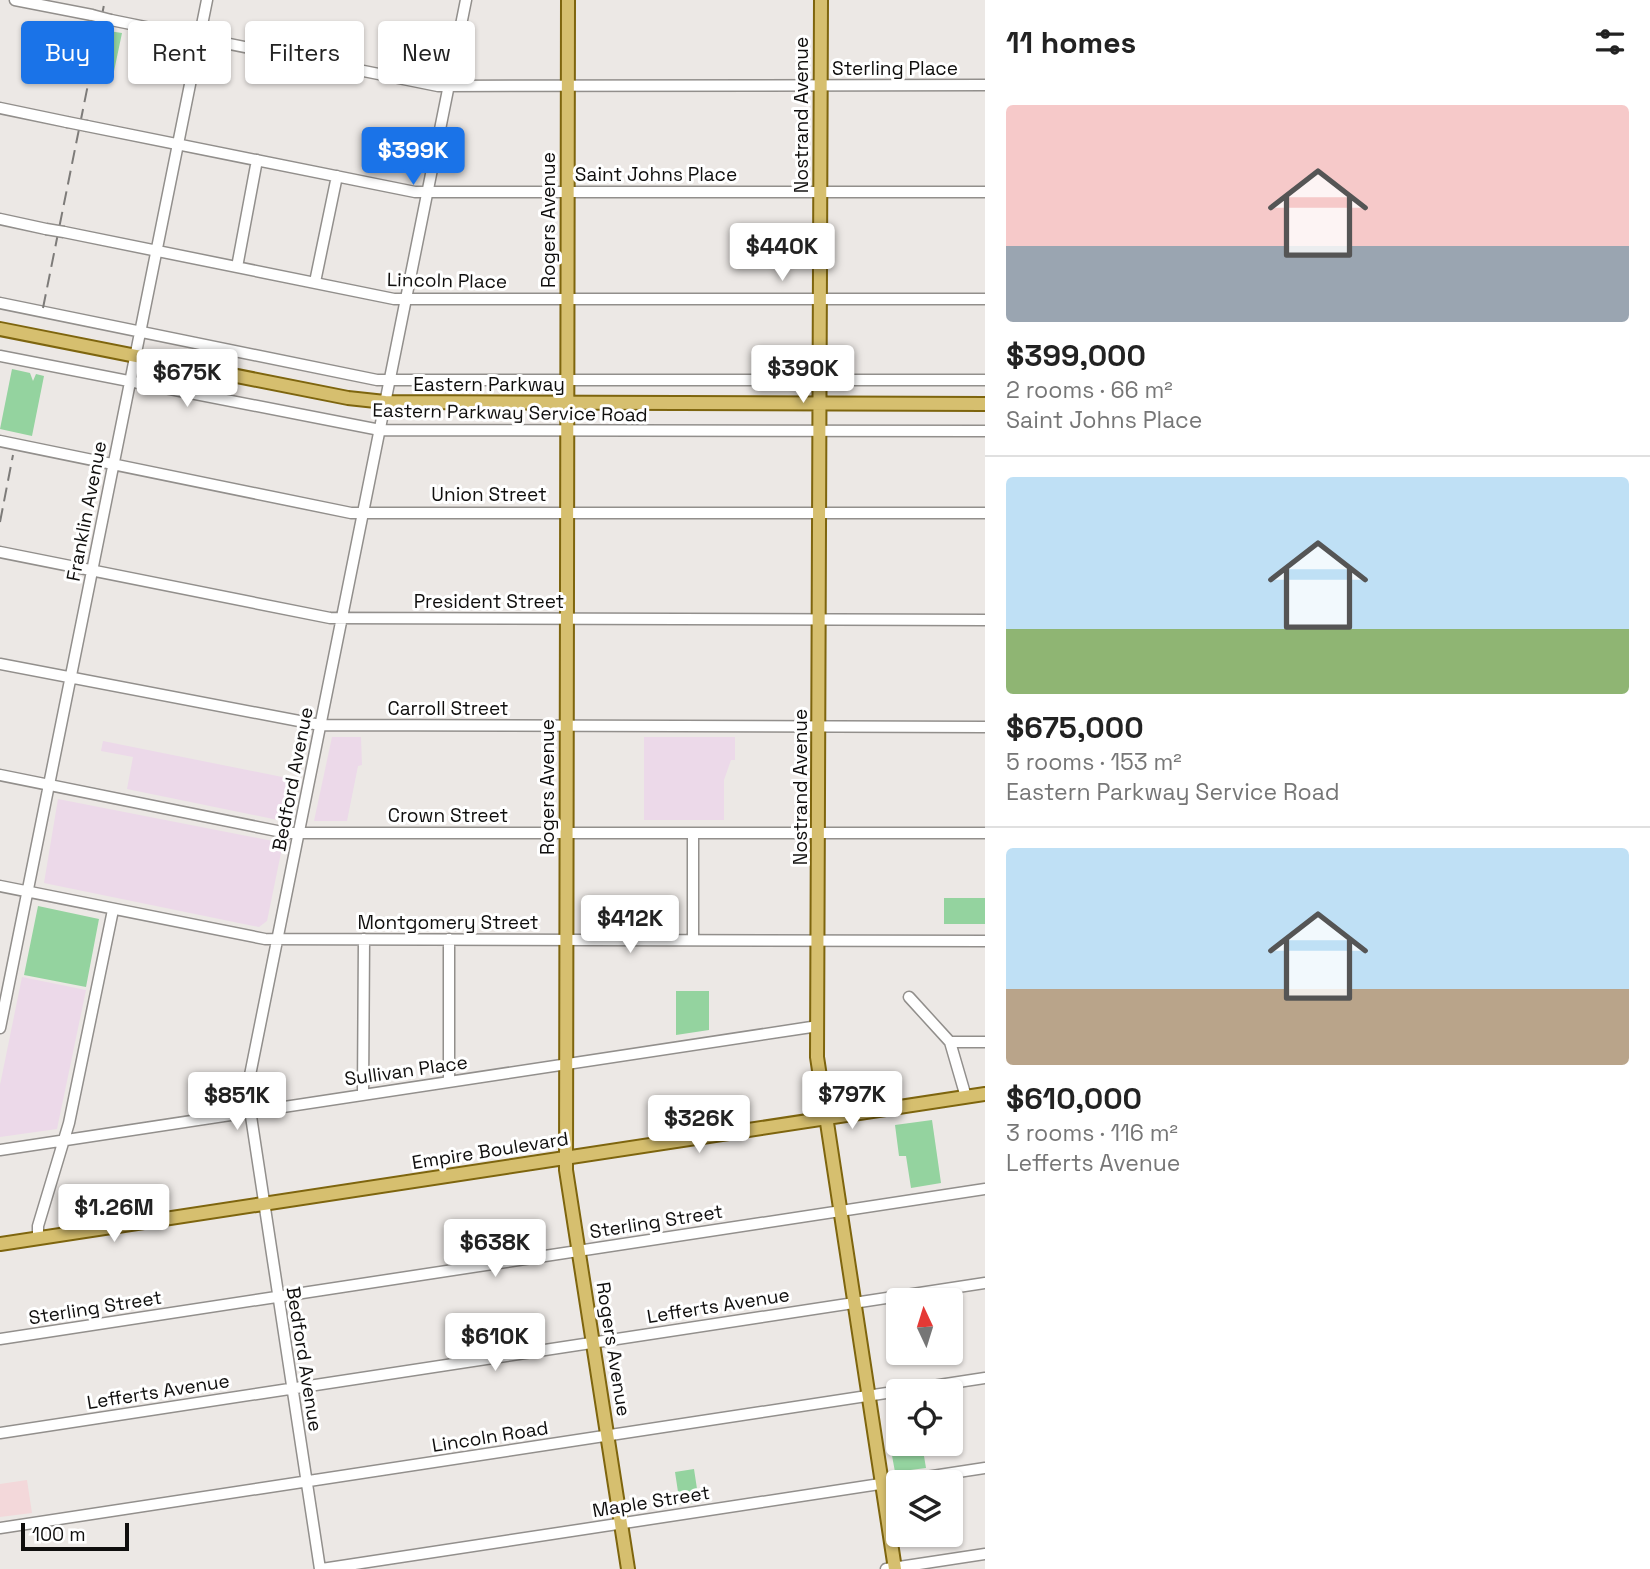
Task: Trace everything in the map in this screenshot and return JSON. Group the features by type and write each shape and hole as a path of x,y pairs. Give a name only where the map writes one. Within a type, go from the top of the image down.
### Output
{"main road":[{"name":"Rogers Avenue","path":"568,0 566,1158 628,1569"},
{"name":"Nostrand Avenue","path":"821,0 820,941 817,1057 882,1483 892,1569"},
{"name":"Eastern Parkway","path":"0,329 348,398 386,402 985,404"},
{"name":"Empire Boulevard","path":"0,1244 985,1094"}],"street":[{"name":"Sterling Place","path":"15,0 128,23"},
{"name":"Franklin Avenue","path":"202,21 207,0"},
{"name":"Bedford Avenue","path":"321,1569 247,1090 466,0"},
{"name":"Sterling Place","path":"231,43 449,85 985,85"},
{"name":"Franklin Avenue","path":"0,1028 190,84"},
{"name":"Saint Johns Place","path":"0,108 428,192 985,192"},
{"path":"236,267 257,160"},
{"path":"315,282 337,176"},
{"name":"Lincoln Place","path":"0,219 406,299 985,299"},
{"name":"Eastern Parkway Service Road","path":"0,303 377,380 985,380"},
{"name":"Eastern Parkway Service Road","path":"0,356 380,430 985,431"},
{"name":"Union Street","path":"0,441 351,513 985,513"},
{"name":"President Street","path":"1,552 342,618 985,620"},
{"name":"Carroll Street","path":"0,664 320,725 985,727"},
{"name":"Crown Street","path":"0,775 299,833 985,833"},
{"path":"693,833 693,940"},
{"name":"Montgomery Street","path":"0,886 113,910 277,939 985,940"},
{"path":"38,1239 38,1226 64,1140 113,910"},
{"path":"363,1094 364,939"},
{"path":"449,939 449,1082"},
{"path":"909,997 950,1042 966,1097"},
{"name":"Sullivan Place","path":"0,1150 818,1026"},
{"path":"950,1042 985,1042"},
{"name":"Sterling Street","path":"0,1339 985,1189"},
{"name":"Lefferts Avenue","path":"0,1433 985,1283"},
{"name":"Lincoln Road","path":"0,1528 985,1378"},
{"name":"Maple Street","path":"321,1569 985,1468"},
{"path":"892,1569 985,1554"}],"shaded area":[{"path":"332,737 361,737 362,765 358,766 347,821 314,821"},
{"path":"644,737 735,737 735,760 731,760 724,780 724,820 644,820"},
{"path":"103,741 297,780 289,818 278,820 127,789 133,757 101,751"},
{"path":"58,799 283,843 267,921 259,927 44,883"},
{"path":"22,977 86,990 57,1129 0,1137 0,1085"},
{"path":"27,1480 32,1513 0,1517 0,1484"}],"green space":[{"path":"114,32 122,33 114,71"},
{"path":"12,369 30,373 33,381 36,374 44,376 32,436 0,429"},
{"path":"944,898 985,898 985,924 944,924"},
{"path":"38,906 99,919 86,987 24,975"},
{"path":"676,991 709,991 709,1030 676,1035"},
{"path":"932,1120 941,1183 911,1188 906,1156 899,1156 895,1125"},
{"path":"892,1456 924,1456 926,1468 895,1470"},
{"path":"694,1469 699,1502 680,1505 675,1472"}],"railway":[{"path":"43,308 105,0"},
{"path":"0,522 13,455"}]}
